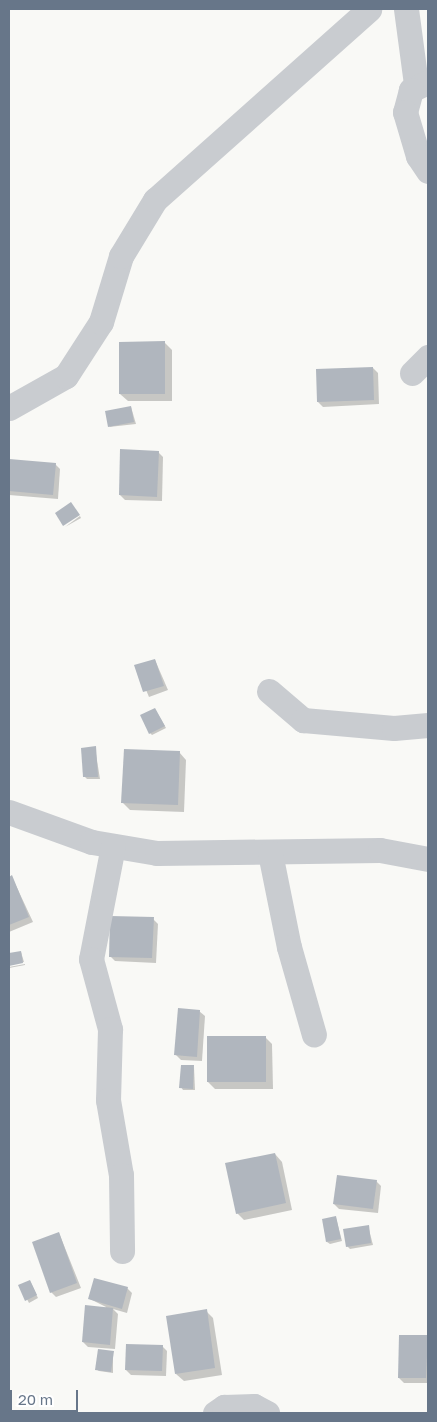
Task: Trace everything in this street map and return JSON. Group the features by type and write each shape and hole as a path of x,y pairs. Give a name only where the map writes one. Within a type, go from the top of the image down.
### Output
{"street":[{"path":"9,408 66,376 102,322 121,256 155,200 369,9"},
{"path":"406,9 422,83 405,112 418,156 428,171"},
{"path":"269,691 303,720 394,728 428,724"},
{"path":"9,812 113,846 157,853 270,853 380,850 428,859"},
{"path":"113,846 91,959 110,1029 108,1100 121,1175 122,1251"},
{"path":"270,853 289,947 314,1035"},
{"path":"215,1413 224,1407 254,1406 267,1413"}],"building":[{"path":"165,341 165,394 119,394 119,342"},
{"path":"373,367 374,400 317,402 316,369"},
{"path":"131,406 134,422 108,427 105,411"},
{"path":"120,449 159,451 157,497 119,495"},
{"path":"9,459 56,463 53,495 9,491"},
{"path":"71,502 80,515 63,526 55,513"},
{"path":"155,659 164,686 143,692 134,665"},
{"path":"155,708 165,726 149,734 140,715"},
{"path":"96,746 98,777 83,777 81,748"},
{"path":"124,749 180,751 178,805 121,803"},
{"path":"12,875 29,917 9,925 9,877"},
{"path":"110,916 154,917 152,958 109,957"},
{"path":"21,951 23,963 9,966 9,953"},
{"path":"178,1008 200,1010 197,1057 174,1055"},
{"path":"207,1036 266,1036 266,1082 207,1082"},
{"path":"181,1065 194,1065 193,1089 179,1088"},
{"path":"275,1153 286,1203 236,1214 225,1163"},
{"path":"337,1175 377,1180 373,1209 333,1204"},
{"path":"336,1216 341,1239 326,1242 322,1219"},
{"path":"369,1225 371,1243 346,1247 343,1229"},
{"path":"59,1232 77,1283 50,1293 32,1242"},
{"path":"94,1278 128,1287 122,1309 88,1299"},
{"path":"30,1280 37,1295 25,1301 18,1285"},
{"path":"85,1305 113,1308 110,1345 82,1342"},
{"path":"207,1309 215,1368 175,1374 166,1316"},
{"path":"399,1335 428,1335 426,1378 398,1378"},
{"path":"126,1344 163,1345 162,1371 125,1370"},
{"path":"98,1349 114,1351 111,1372 95,1370"}]}
